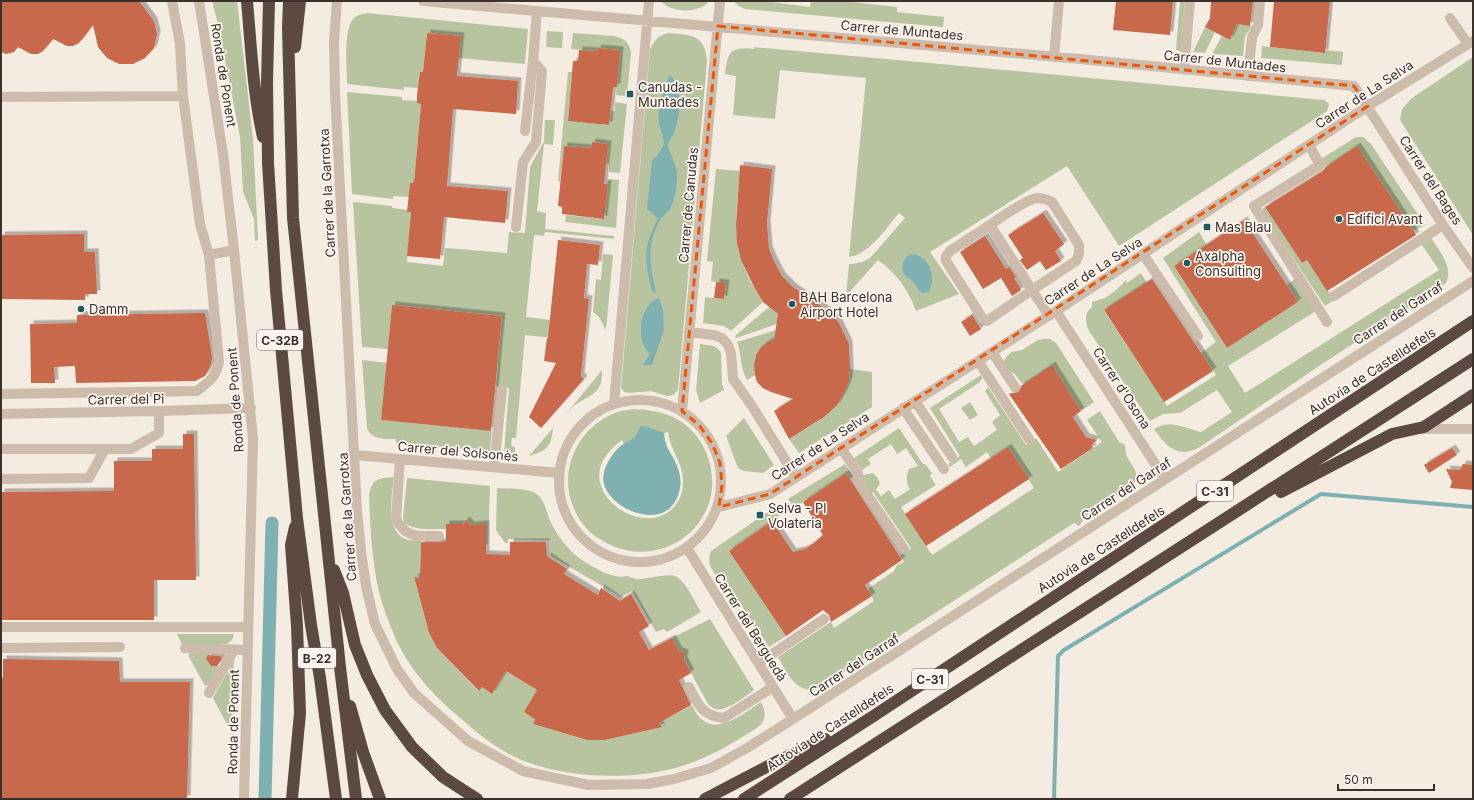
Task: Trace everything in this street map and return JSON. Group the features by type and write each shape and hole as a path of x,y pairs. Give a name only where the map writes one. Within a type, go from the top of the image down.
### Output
{"highway":[{"path":"247,1 251,57 258,117 268,163"},
{"name":"C-32B","path":"270,1 267,82 268,163 276,290 297,518"},
{"name":"C-32B","path":"289,1 288,28 293,218 329,558"},
{"path":"290,90 300,1"},
{"path":"298,20 304,1"},
{"path":"1442,341 1473,314"},
{"name":"Autovia de Castelldefels","path":"744,799 872,717 1473,321"},
{"name":"C-31","path":"790,799 1473,359"},
{"path":"1215,526 1392,434 1424,427 1473,395"},
{"path":"292,799 300,713 298,626 291,545 297,518"},
{"name":"B-22","path":"297,518 336,799"},
{"path":"329,558 343,593 355,645 367,675 385,710 412,748 443,777 477,799"},
{"name":"B-22","path":"329,558 340,667 356,799"},
{"path":"340,667 363,752 380,799"},
{"path":"705,799 776,762 872,717"}],"street":[{"path":"1,394 197,391 213,379 216,374 219,362 209,255 200,224 183,96 180,44 172,1"},
{"name":"Ronda de Ponent","path":"200,1 234,250 253,439 247,650 247,731 244,799"},
{"name":"Carrer de la Garrotxa","path":"337,1 334,41 335,94 357,511 366,586 375,624 397,669 414,693 468,741 523,771 588,785 647,784 674,780 711,768 747,748 793,719"},
{"name":"Carrer de Muntades","path":"423,1 718,26 1354,86 1368,106"},
{"path":"614,404 649,1"},
{"name":"Carrer de Canudas","path":"682,411 720,1"},
{"path":"1054,57 1059,1"},
{"path":"1184,70 1190,1"},
{"path":"1248,76 1252,37 1258,25 1260,1"},
{"path":"525,131 537,11"},
{"path":"1450,18 1471,42"},
{"name":"Carrer de La Selva","path":"719,507 770,494 1053,313 1368,106 1471,42"},
{"path":"516,227 523,162 536,142 542,71 532,60"},
{"path":"1,97 183,96"},
{"name":"Carrer del Bages","path":"1368,106 1443,225 1473,268"},
{"path":"1308,145 1320,164 1254,206 1327,322"},
{"path":"1036,198 1045,199 1052,202 1079,245 1079,254 1076,261 1032,290 986,321 983,319 946,262 946,256 950,251 1027,201 1036,198"},
{"name":"Carrer d'Osona","path":"990,225 1032,290 1053,313 1165,480"},
{"path":"1334,296 1443,225"},
{"path":"209,255 234,250"},
{"path":"1143,254 1198,336"},
{"name":"Carrer del Garraf","path":"793,719 1473,281"},
{"path":"689,332 722,338 728,344 731,353 733,379 736,385 752,406 796,477"},
{"path":"992,352 1016,387"},
{"path":"978,361 1029,439"},
{"path":"494,467 502,390"},
{"path":"637,400 660,402 682,411 699,425 712,443 720,463 722,485 719,507 711,522 701,537 687,548 667,559 644,563 620,560 599,552 581,537 568,518 560,496 559,473 565,450 576,430 593,414 614,404 637,400"},
{"path":"915,401 952,458"},
{"name":"Carrer del Pi","path":"1,414 159,412 251,408"},
{"path":"903,408 944,469"},
{"path":"1,449 131,449 159,433 159,412"},
{"path":"1418,429 1473,429"},
{"path":"841,448 858,473 858,481 904,549"},
{"path":"1,479 89,478 106,449"},
{"name":"Carrer del Solsonès","path":"355,456 559,473"},
{"path":"400,459 396,520 400,528 415,536 439,536"},
{"name":"Carrer del Berguedà","path":"687,548 793,719"},
{"path":"759,663 824,619"},
{"path":"1,627 248,627"},
{"path":"1,648 120,647"},
{"path":"184,648 247,650"},
{"path":"209,693 234,650"},
{"path":"689,687 706,714 724,718 773,687"}],"highlighted area":[{"path":"718,26 1354,86 1368,106 770,494 719,507 722,485 720,463 712,443 699,425 682,411"}],"green space":[{"path":"212,1 237,1 253,139 258,240 255,241 254,219 243,192 240,137 219,28"},
{"path":"661,1 709,1 699,8 692,10 678,10 665,5"},
{"path":"733,1 764,1 810,7 811,1 843,1 897,7 897,12 944,17 943,27 745,9"},
{"path":"1180,1 1185,1 1181,51 1176,50"},
{"path":"367,13 528,29 525,64 459,58 460,36 427,33 423,72 420,72 418,88 404,87 404,90 347,84 346,60 348,32 353,19 361,14"},
{"path":"1237,24 1252,26 1245,36 1243,56 1212,54 1222,36 1230,40"},
{"path":"1205,27 1215,32 1205,53 1193,52"},
{"path":"547,31 563,32 562,48 546,47"},
{"path":"573,33 614,36 623,39 627,43 631,52 627,96 616,95 620,50 598,48 597,51 571,49"},
{"path":"668,33 684,34 700,41 706,52 707,61 678,390 673,395 667,396 651,391 629,393 624,392 621,388 650,50 657,39"},
{"path":"1262,46 1324,53 1325,50 1343,52 1342,65 1261,58"},
{"path":"754,47 1324,100 1329,104 1327,111 1119,246 1067,166 930,252 959,294 916,311 901,282 878,260 846,296 849,264 855,264 871,257 905,218 899,213 877,240 864,251 849,257 866,78 780,70 775,119 733,115 736,76 725,74 727,60 729,55 735,50 754,49"},
{"path":"1473,57 1473,235 1400,120 1402,109 1412,98"},
{"path":"568,72 572,72 568,121 609,125 611,111 615,111 615,102 627,104 620,173 609,172 609,164 606,163 607,144 592,142 591,148 564,146 560,182 558,181"},
{"path":"347,92 402,97 402,100 417,101 417,103 421,104 414,183 410,183 409,197 393,196 393,199 352,194"},
{"path":"545,120 555,120 553,145 544,144 537,211 546,213 545,229 614,236 614,239 545,232 544,236 534,235 526,317 550,320 580,341 525,335 516,438 512,438 511,446 515,447 515,454 504,453 509,388 496,386 502,316 392,305 388,349 362,347 353,202 392,206 392,208 408,210 407,212 411,212 407,262 443,266 445,248 507,253 509,232 525,233 530,167 544,141"},
{"path":"1356,137 1363,137 1371,144 1425,225 1413,231 1357,147 1325,168 1321,159"},
{"path":"716,169 740,171 736,224 737,239 745,269 752,285 763,302 731,331 724,326 703,323 705,297 724,299 726,284 711,281 713,262 707,261"},
{"path":"608,179 619,180 616,228 565,222 566,215 604,219"},
{"path":"1265,207 1302,263 1307,260 1334,300 1325,306 1261,210"},
{"path":"1199,232 1206,244 1174,266 1227,348 1298,302 1287,285 1295,279 1316,311 1228,366 1245,393 1439,270 1420,242 1430,236 1447,264 1448,277 1446,283 1322,364 1200,447 1185,452 1179,451 1168,446 1154,429 1159,426 1171,424 1201,432 1232,412 1217,390 1180,413 1163,414 1150,421 1089,331 1086,315 1092,307 1092,302 1105,298 1126,280 1127,283 1141,273 1147,283 1104,311 1167,406 1216,375 1201,353 1216,342 1163,258"},
{"path":"603,254 613,255 606,330 599,317 593,312 596,279 601,280"},
{"path":"769,307 778,314 777,324 736,338 735,336"},
{"path":"776,330 774,340 764,345 757,353 755,375 747,380 743,371 737,342"},
{"path":"1050,339 1056,343 1094,402 1081,411 1023,385 1015,374 1009,371 1004,361 1007,356 1012,352 1022,350 1038,340"},
{"path":"700,344 714,346 721,352 722,384 724,390 700,403 696,390"},
{"path":"362,360 387,363 381,420 492,431 490,451 396,443 396,439 379,438 372,435 367,428"},
{"path":"850,369 872,372 872,407 799,453 789,439 821,419 837,404 843,394"},
{"path":"602,370 602,378 598,389 575,405 566,414"},
{"path":"981,375 982,378 980,382 939,409 959,442 968,437 974,446 997,430 992,422 1000,415 985,391 988,387 1026,445 1036,438 1058,472 1102,442 1087,420 1100,411 1119,442 1125,445 1126,454 1136,472 1134,484 1086,516 1079,526 1074,523 816,690 802,688 797,685 788,675 778,657 831,622 834,628 874,601 868,589 894,571 897,565 904,562 900,556 911,548 873,492 871,493 862,479 863,475 873,473 880,483 876,490 881,496 889,490 895,499 910,489 907,482 908,471 909,469 918,466 906,448 897,454 891,444 868,459 871,464 862,470 854,458 899,428 923,464 925,464 932,473 930,476 936,485 901,507 932,555 1034,488 1008,447 991,458 987,452 966,467 961,459 950,467 948,464 960,456 930,408"},
{"path":"970,402 978,415 970,420 961,408"},
{"path":"635,409 668,415 680,421 691,430 706,452 712,479 708,506 700,521 689,534 676,543 661,549 645,552 629,551 613,546 591,533 580,520 572,504 568,487 568,478 573,456 577,447 590,429 608,416 620,411","holes":["668,432 669,439 683,475 682,492 674,507 663,515 650,518 637,517 624,512 613,504 605,494 600,482 600,469 605,456 622,440 624,444 613,455 604,472 605,486 612,497 623,506 636,512 650,514 663,512 674,503 681,480 677,467 667,448 664,433"]},
{"path":"744,418 774,465 763,473 744,471 738,468 726,436"},
{"path":"553,428 551,440 547,447 540,452 529,456"},
{"path":"845,464 853,476 849,479 846,473 794,508 788,499"},
{"path":"394,477 391,511 395,528 405,539 421,540 420,578 414,578 429,633 437,648 478,691 482,687 492,694 506,671 537,690 535,719 533,724 587,740 605,740 661,727 659,723 692,705 700,718 707,723 715,724 732,720 761,702 765,714 762,723 759,727 735,742 697,761 667,770 628,775 607,776 564,772 524,761 494,745 449,709 422,681 407,660 388,621 376,580 369,495 372,486 377,480"},
{"path":"407,478 490,486 488,545 486,544 486,525 471,525 466,520 463,524 446,524 446,529 430,529 409,526 404,523 403,518"},
{"path":"497,488 525,490 537,494 545,505 551,523 557,534 570,550 580,559 611,575 621,577 627,576 638,579 670,575 677,577 684,584 701,612 667,632 664,629 656,632 632,591 621,597 551,556 550,540 508,539 508,543 505,543 496,530"},
{"path":"775,507 780,515 729,551 786,636 769,647 747,617 744,609 722,577 716,575 711,567 709,558 711,551"},
{"path":"710,619 754,690 736,703 720,709 714,708 708,704 684,660 685,653 679,651 672,638"},
{"path":"177,634 234,634 232,640 227,644 182,644"},
{"path":"191,652 210,652 207,660 211,666 219,666 208,685 205,686 188,655"},
{"path":"234,660 231,732 213,698"}],"water":[{"path":"669,76 672,77 675,83 679,97 678,119 674,133 668,144 677,172 677,184 672,206 660,220 651,246 650,255 652,273 656,291 653,293 648,273 646,253 650,236 658,218 647,209 652,160 658,155 664,144 659,123 659,111 661,99"},
{"path":"911,254 923,258 930,268 932,280 929,292 922,293 904,274 902,268 903,262 906,257"},
{"path":"659,298 663,311 664,330 652,365 643,365 650,354 642,341 641,323 647,307"},
{"path":"640,426 648,427 664,433 667,447 675,461 680,477 679,494 674,504 661,513 650,515 638,513 616,502 608,493 604,483 604,473 616,450 635,437"}],"building":[{"path":"1,1 139,1 154,21 157,34 154,48 145,58 133,64 119,64 107,58 98,47 93,25 79,43 73,46 67,46 53,39 43,51 38,54 31,54 18,47 14,52 6,54 1,52"},
{"path":"1116,1 1173,1 1170,35 1113,30"},
{"path":"1211,1 1253,1 1250,26 1237,24 1230,40 1205,27 1210,18"},
{"path":"1274,1 1330,1 1325,53 1270,47"},
{"path":"427,33 461,36 457,76 518,81 516,114 453,109 447,186 508,191 505,223 444,217 440,259 407,256 411,212 407,212 410,183 414,183 421,104 417,103 417,95 420,72 423,72"},
{"path":"598,48 620,50 617,87 613,87 609,125 568,121 573,61 578,61 579,50 597,51"},
{"path":"592,142 608,144 604,184 608,184 604,219 562,214 562,207 558,206 564,146 591,148"},
{"name":"Edifici Avant","path":"1357,146 1416,235 1327,291 1307,260 1302,263 1265,207 1323,171 1326,167"},
{"name":"BAH Barcelona Airport Hotel","path":"740,165 772,169 767,223 769,249 774,261 782,276 793,287 831,313 839,323 849,344 849,381 837,405 824,417 789,439 774,411 793,399 763,388 757,382 755,375 754,366 756,355 761,347 774,340 778,314 763,302 741,260 737,243 736,225"},
{"path":"1043,213 1064,244 1055,251 1061,261 1046,270 1040,261 1027,270 1020,260 1023,258 1008,235"},
{"path":"1244,220 1298,302 1227,348 1174,266"},
{"path":"84,234 84,252 95,252 97,294 85,294 85,300 1,299 1,235"},
{"path":"985,236 1006,269 1009,267 1016,277 1014,278 1021,290 1012,296 1001,278 983,289 960,252"},
{"path":"558,240 600,245 598,265 587,264 584,298 589,299 581,376 584,379 541,428 529,417 556,363 544,361 548,338"},
{"path":"1152,279 1213,371 1164,402 1104,310"},
{"path":"716,282 726,283 724,299 714,298"},
{"path":"392,305 502,316 491,431 381,420"},
{"name":"Damm","path":"205,313 212,357 211,365 205,376 195,381 76,383 75,366 54,367 55,383 31,383 30,324 77,323 77,315"},
{"path":"972,315 981,329 970,336 961,322"},
{"path":"1052,365 1081,411 1073,417 1086,437 1097,440 1091,445 1093,448 1061,469 1009,394 1019,392 1021,386"},
{"path":"183,434 194,434 196,580 154,580 154,620 1,620 1,492 114,491 114,461 152,461 152,449 183,449"},
{"path":"1008,447 1029,479 926,546 905,514"},
{"path":"1452,448 1457,455 1429,473 1424,465"},
{"path":"1463,464 1473,465 1473,490 1450,488 1452,482 1446,469 1460,470"},
{"path":"846,473 902,560 865,585 872,596 831,622 829,615 823,610 786,636 729,551 772,521 793,552 805,549 814,543 823,535 803,502"},
{"path":"466,520 471,525 486,524 486,554 510,555 510,542 546,542 547,556 567,569 564,574 598,595 601,588 620,601 631,594 649,626 639,632 649,650 672,638 679,651 685,653 684,660 691,673 679,680 691,705 659,723 662,727 605,740 587,740 533,724 535,719 524,712 537,690 506,671 492,694 482,687 479,691 437,648 429,633 414,577 420,578 421,542 446,541 446,524 463,524"},
{"path":"208,655 220,656 222,659 217,666 211,666 206,659"},
{"path":"3,659 119,661 120,682 190,682 187,799 1,799 1,678 3,678"}],"waterway":[{"path":"1054,799 1058,656 1064,650 1321,494 1473,507"},
{"path":"265,799 272,523"}],"place":[{"name":"Canudas - Muntades","path":"630,94"},
{"name":"Edifici Avant","path":"1339,219"},
{"name":"Mas Blau","path":"1207,227"},
{"name":"Axalpha Consulting","path":"1187,263"},
{"name":"BAH Barcelona Airport Hotel","path":"792,304"},
{"name":"Damm","path":"81,309"},
{"name":"Selva - Pl Volateria","path":"760,515"}]}
